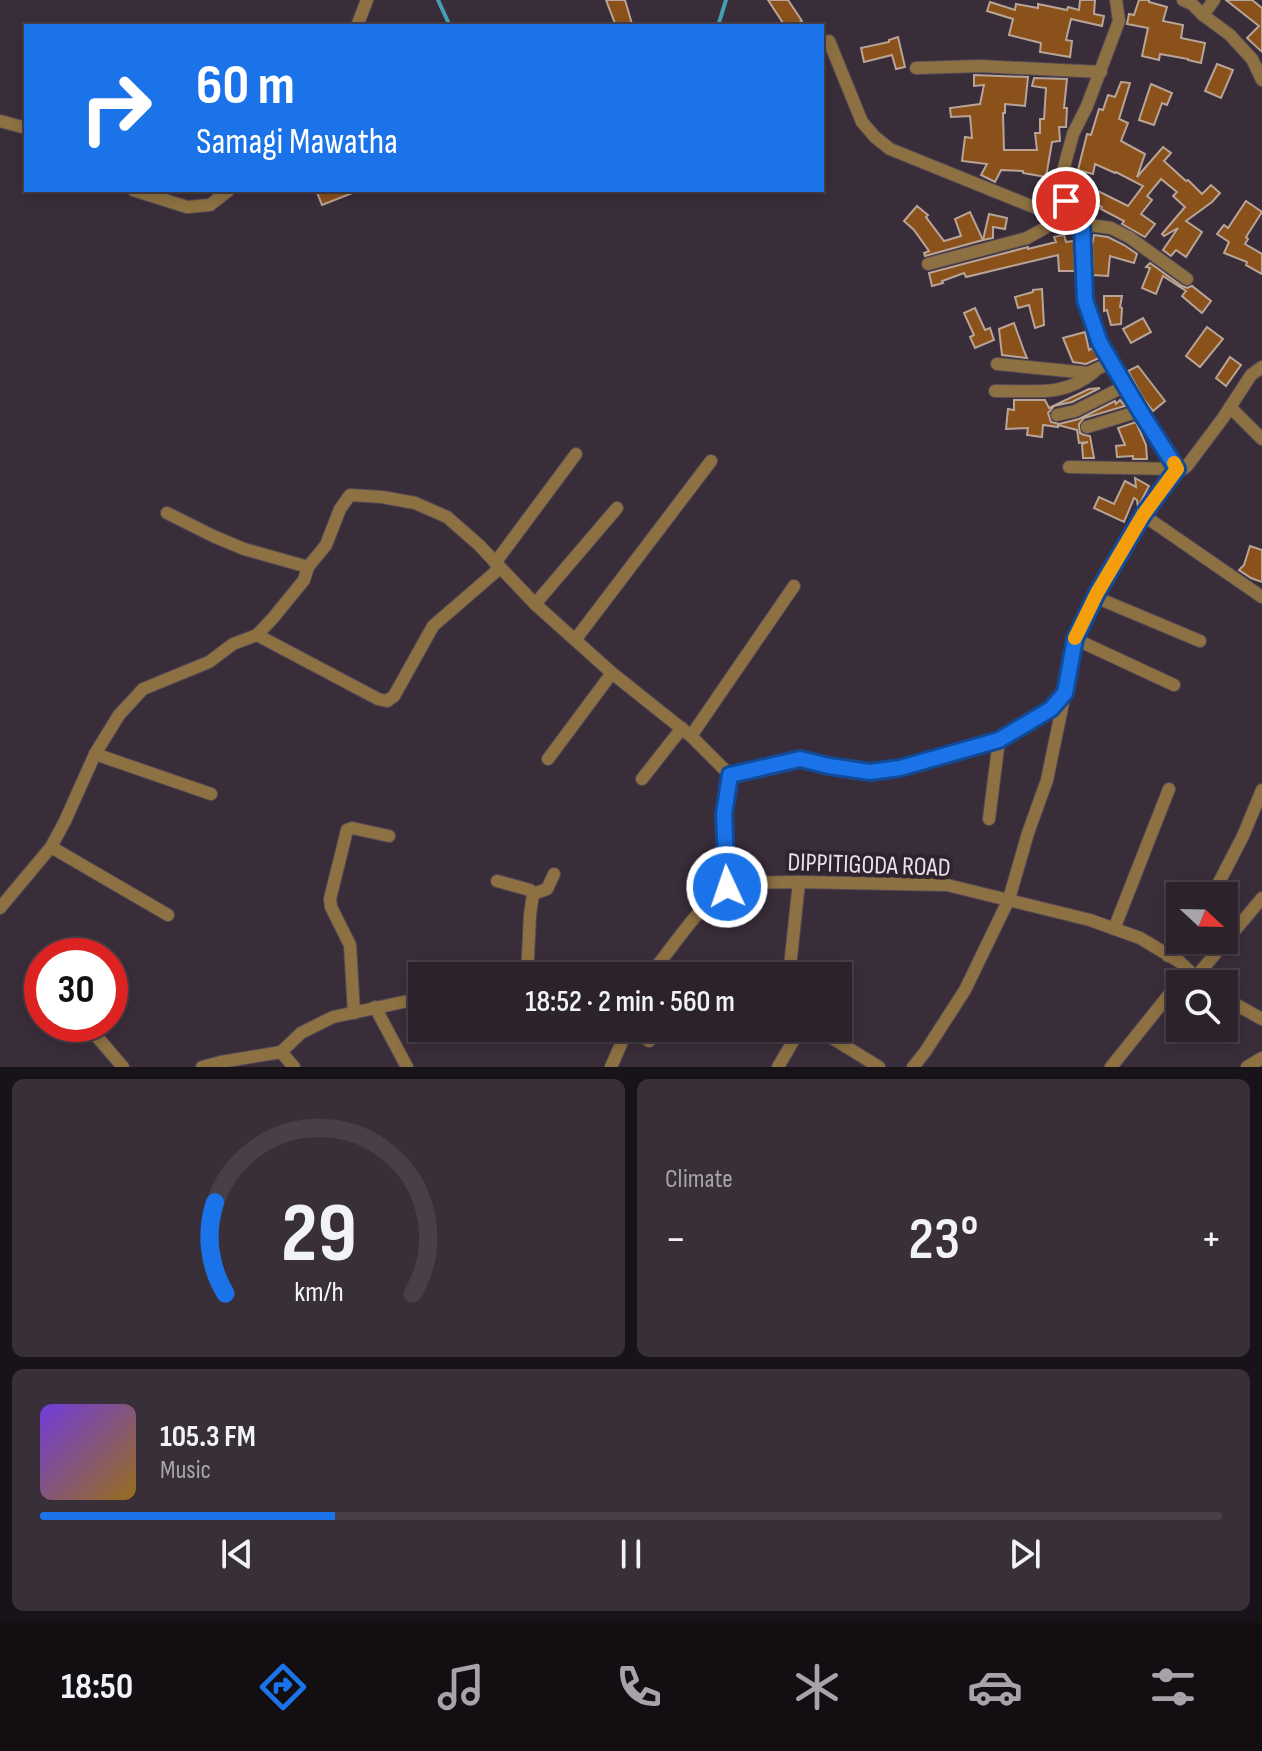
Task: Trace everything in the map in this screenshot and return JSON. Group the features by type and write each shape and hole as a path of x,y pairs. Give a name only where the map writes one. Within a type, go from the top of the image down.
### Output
{"street":[{"path":"358,24 367,0"},
{"path":"1116,0 1119,21 1101,72 1073,134 1063,171 1066,201 1078,221 1085,300 1100,343 1177,469"},
{"path":"1183,0 1230,35 1252,59 1262,80"},
{"path":"1203,15 1214,0"},
{"path":"829,41 862,122 890,149 1041,210 1111,228 1187,279"},
{"path":"916,68 980,66 1101,72"},
{"path":"0,121 24,127"},
{"path":"138,192 187,207 210,205 226,192"},
{"path":"928,264 1027,238 1045,228 1056,213"},
{"path":"995,391 1057,391 1081,383 1110,363"},
{"path":"997,364 1094,372"},
{"path":"1069,467 1183,469 1251,375 1262,367"},
{"path":"1057,415 1075,411 1125,386"},
{"path":"1230,407 1262,439"},
{"path":"1087,427 1140,411"},
{"path":"257,635 387,701 394,696 433,626 497,566 576,454"},
{"path":"575,640 711,461"},
{"path":"913,1067 965,990 1009,899 1047,780 1075,639 1095,597 1143,515 1177,469"},
{"path":"0,908 51,847 95,754 119,715 143,689 209,662 233,644 257,635 304,580 308,567 326,545 340,509 350,495 415,503 447,517 479,545 535,604 612,673 687,732 730,775"},
{"path":"535,604 617,508"},
{"path":"167,513 244,549 308,567"},
{"path":"1143,515 1262,597"},
{"path":"642,779 687,732 794,586"},
{"path":"1095,597 1200,641"},
{"path":"1075,639 1174,685"},
{"path":"548,759 612,673"},
{"path":"730,775 800,759 870,772 900,768 999,740 1051,709 1065,693"},
{"path":"989,819 999,740"},
{"path":"95,754 211,794"},
{"path":"660,962 691,920 727,887 724,814 730,775"},
{"path":"1114,929 1169,789"},
{"path":"1219,882 1262,790"},
{"path":"354,1013 350,945 330,899 347,830 352,828 389,836"},
{"path":"51,847 168,915"},
{"path":"533,894 547,889 554,874"},
{"path":"497,881 530,890 533,894"},
{"path":"790,962 799,882"},
{"name":"DIPPITIGODA ROAD","path":"727,887 736,883 799,882 947,885 1090,920 1140,938 1188,970"},
{"path":"528,962 533,894"},
{"path":"1201,970 1262,898"},
{"path":"202,1067 281,1052 301,1033 323,1021 408,1001"},
{"path":"1238,1006 1262,1019"},
{"path":"375,1007 407,1067"},
{"path":"1111,1067 1166,1008"},
{"path":"793,1067 779,1064 799,1031 809,1029 819,1030 879,1067"},
{"path":"101,1042 123,1067"},
{"path":"611,1067 623,1042"},
{"path":"281,1052 294,1067"},
{"path":"1247,1067 1262,1058"}],"building":[{"path":"606,0 625,0 632,24 615,24"},
{"path":"768,0 788,0 802,21 784,24"},
{"path":"1080,0 1095,0 1094,14 1104,16 1102,26 1071,19 1066,40 1072,41 1070,57 1040,52 1041,43 1009,35 1013,19 987,11 990,2 1015,10 1016,4 1038,8 1038,4 1079,10"},
{"path":"1139,0 1149,0 1167,7 1163,21 1183,25 1181,38 1205,43 1201,63 1160,54 1159,60 1142,56 1148,28 1127,24 1129,14 1134,15"},
{"path":"1226,0 1252,0 1262,8 1262,52 1247,38 1259,26"},
{"path":"898,37 905,67 896,69 892,55 864,62 861,48"},
{"path":"1217,64 1233,70 1221,98 1205,91"},
{"path":"974,75 1028,77 1025,106 1005,104 1004,150 1037,150 1035,133 1040,133 1040,119 1044,119 1046,88 1032,86 1034,78 1067,79 1066,127 1059,127 1060,141 1052,142 1046,177 1001,170 995,182 981,175 987,164 962,161 965,137 972,138 970,116 951,117 950,108 980,104 984,85 974,86"},
{"path":"1121,82 1130,83 1119,119 1128,123 1121,141 1145,154 1137,177 1163,147 1171,153 1164,161 1202,194 1211,185 1220,193 1186,221 1202,232 1186,257 1176,250 1171,256 1163,250 1178,228 1164,236 1162,234 1185,207 1173,196 1177,192 1161,179 1147,196 1152,200 1141,214 1155,224 1145,237 1122,224 1124,221 1102,207 1078,195 1084,184 1128,206 1143,186 1095,164 1093,174 1078,170 1087,134 1091,135 1099,109 1103,110 1108,95 1115,97"},
{"path":"1151,84 1172,93 1167,105 1162,103 1154,125 1139,120"},
{"path":"317,192 355,192 322,205"},
{"path":"1246,201 1262,212 1246,237 1245,244 1262,254 1262,274 1246,265 1247,262 1224,253 1229,242 1217,234 1224,225 1228,228"},
{"path":"917,206 928,215 926,217 944,241 961,236 955,219 970,212 983,240 925,256 924,253 929,251 904,221"},
{"path":"989,214 1007,218 1005,229 993,227 993,238 983,240"},
{"path":"1064,235 1066,242 1074,241 1075,271 1059,271 1058,255 966,277 964,273 932,286 929,273 1056,242 1054,237"},
{"path":"1094,235 1108,237 1137,254 1134,263 1110,256 1108,276 1093,275"},
{"path":"1150,263 1182,286 1192,286 1211,301 1202,313 1182,296 1186,291 1163,276 1156,294 1142,288 1150,268 1146,267"},
{"path":"1042,289 1044,325 1035,328 1029,305 1018,308 1015,297"},
{"path":"1104,296 1122,296 1121,324 1111,325 1107,310 1104,311"},
{"path":"975,308 985,330 990,328 994,340 975,348 970,337 974,335 964,313"},
{"path":"1143,318 1151,332 1131,343 1123,329"},
{"path":"1014,323 1027,358 1002,355 999,329"},
{"path":"1207,327 1223,339 1200,367 1186,356"},
{"path":"1085,332 1089,350 1092,348 1099,358 1086,364 1073,362 1063,338"},
{"path":"1230,357 1241,365 1226,386 1216,378"},
{"path":"1138,366 1165,401 1153,411 1128,371"},
{"path":"1100,388 1072,402 1054,406 1048,413 1051,422 1059,424 1079,419 1120,400 1125,406 1084,418 1079,424 1080,433 1090,436 1094,458 1083,458 1082,444 1088,442 1079,443 1077,430 1043,425 1042,437 1027,435 1028,428 1006,429 1008,409 1014,410 1014,400 1045,400 1049,408 1089,389"},
{"path":"1136,422 1146,445 1147,459 1117,457 1116,446 1125,445 1118,428"},
{"path":"1135,478 1149,486 1138,507 1134,498 1124,522 1094,508 1099,497 1114,504 1125,481 1136,487"},
{"path":"1250,546 1262,550 1262,582 1239,570 1244,565"}],"waterway":[{"path":"438,0 449,24"},
{"path":"719,24 726,0"}],"slow traffic":[{"path":"1075,638 1097,593 1143,515 1177,469 1174,463"}],"route":[{"path":"727,887 724,814 730,775 800,759 870,772 900,768 999,740 1051,709 1065,693 1075,639 1097,593 1143,515 1177,469 1100,343 1085,300 1082,224 1073,218 1066,201"}]}
